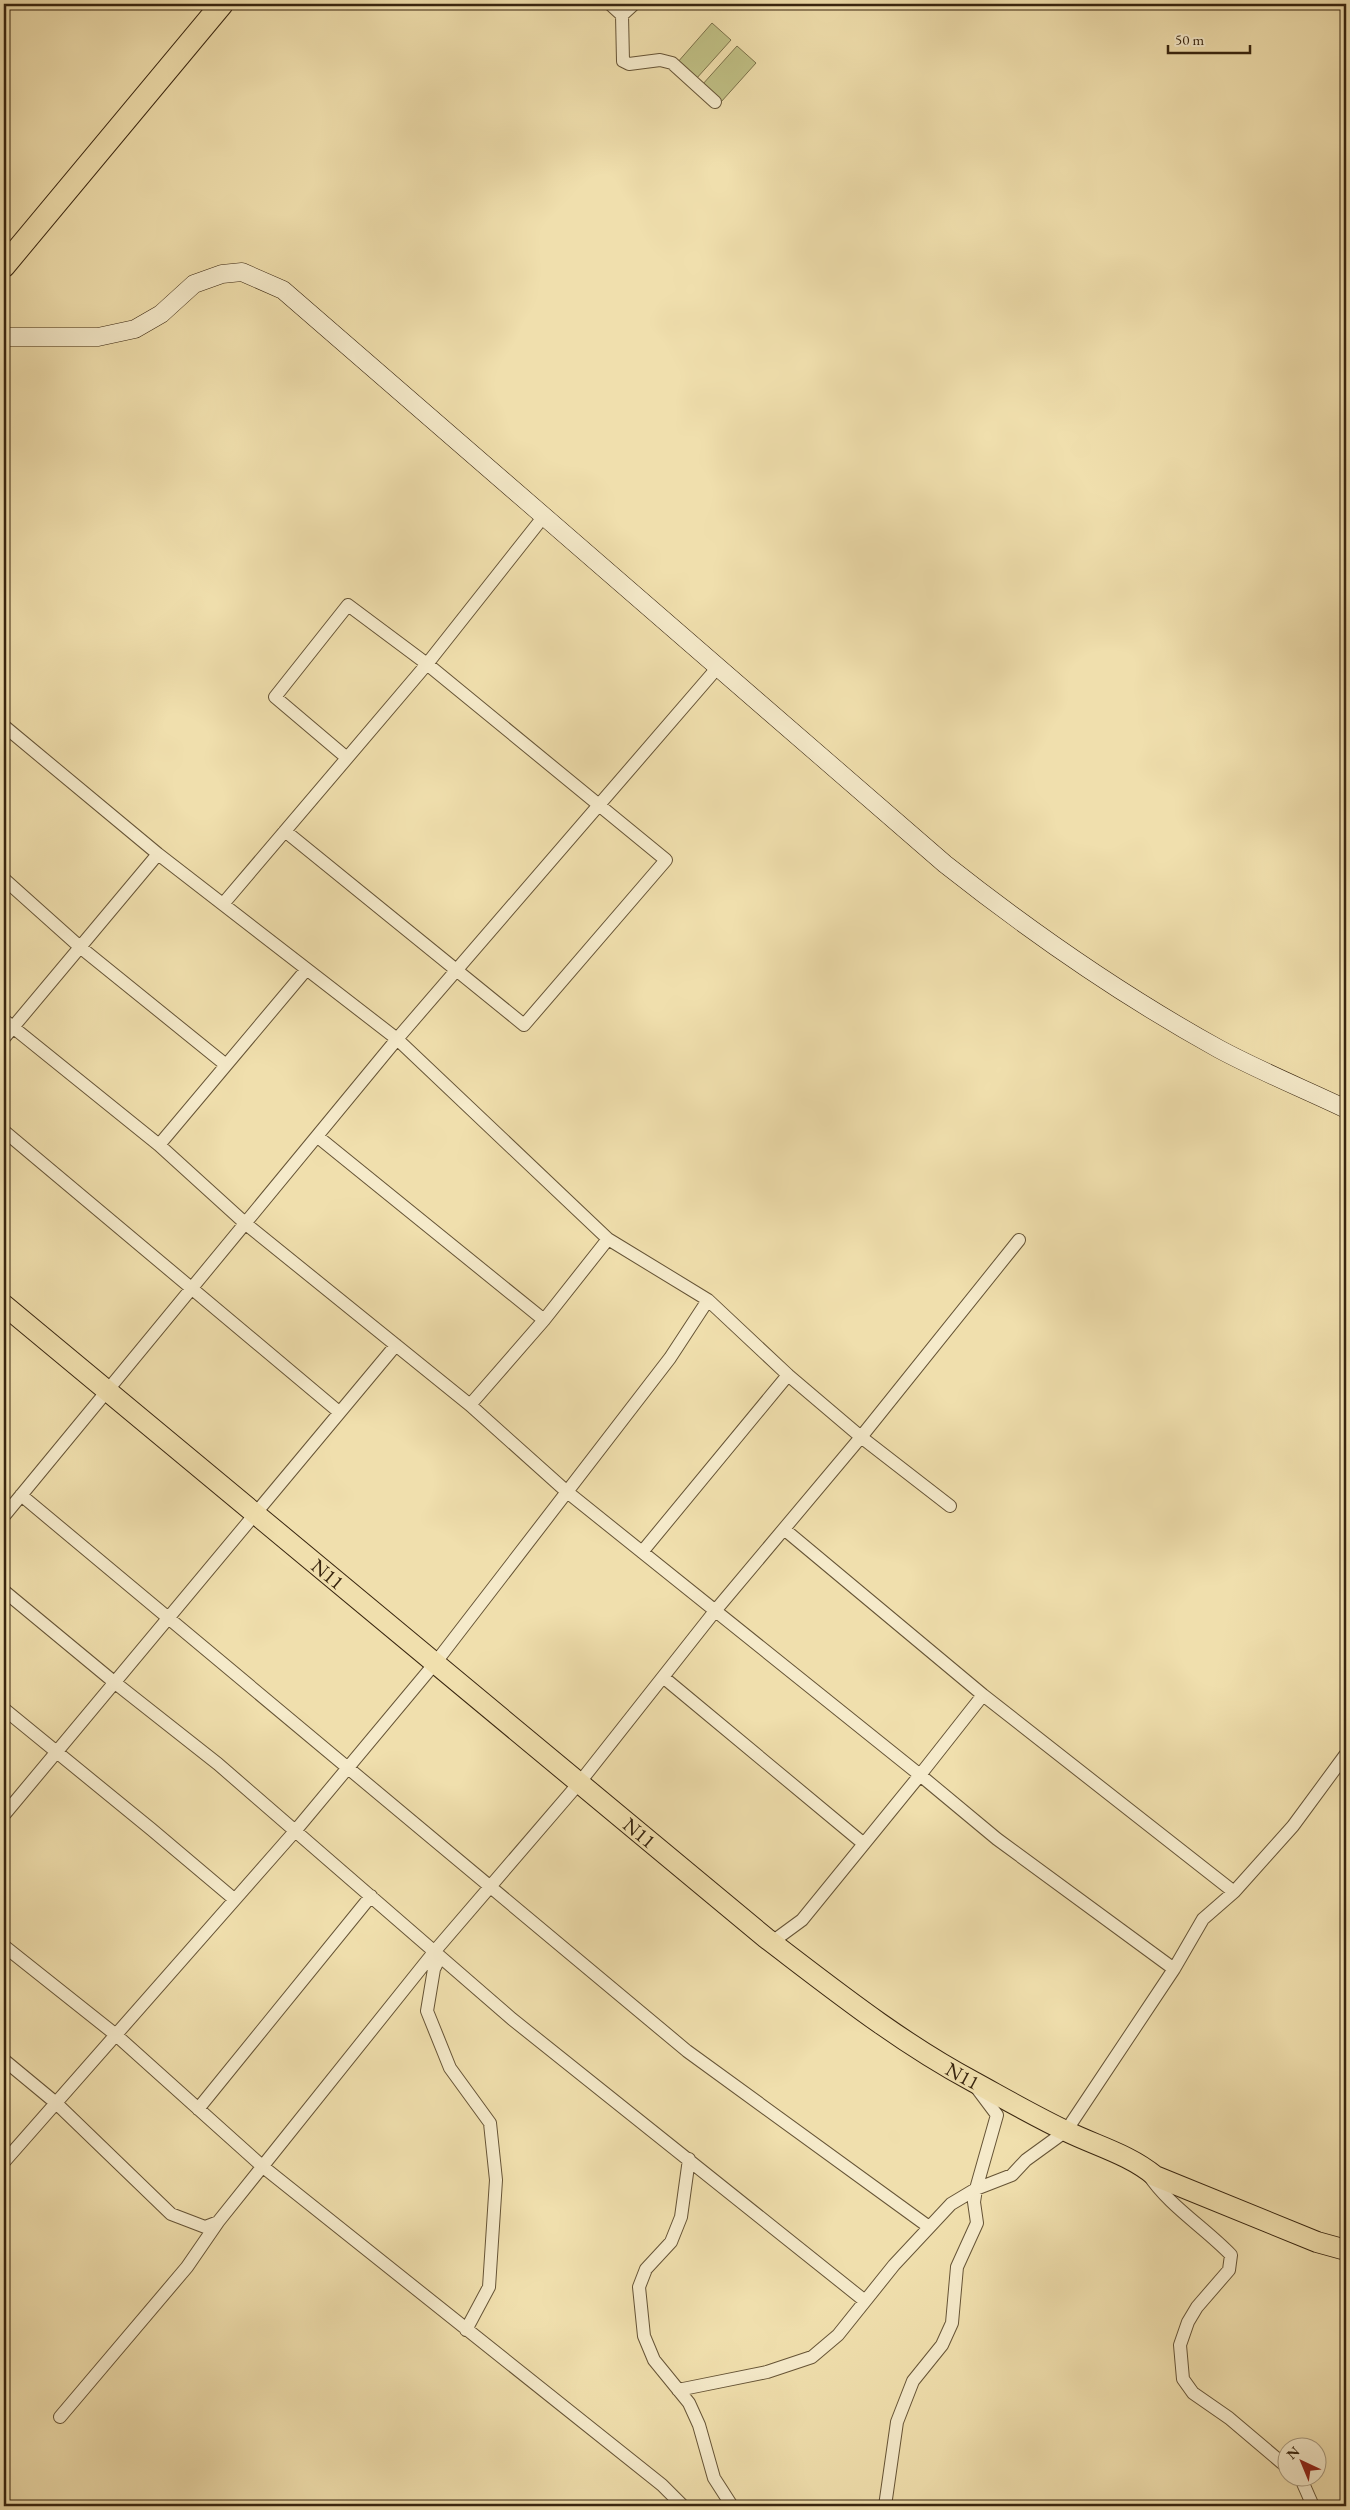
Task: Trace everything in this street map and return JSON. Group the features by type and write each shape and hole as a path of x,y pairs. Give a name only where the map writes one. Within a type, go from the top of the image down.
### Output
{"highway":[{"path":"4,266 222,4"}],"main road":[{"name":"N11","path":"4,1305 772,1942 828,1986 906,2042 972,2081 1066,2131 1142,2165 1155,2176 1317,2242 1346,2250"}],"street":[{"path":"610,4 622,16 623,61 629,64 660,60 672,63 715,102"},
{"path":"622,16 634,4"},
{"path":"4,337 98,337 117,334 151,322 194,284 222,274 242,272 283,290 945,864 994,903 1170,1022 1220,1050 1346,1109"},
{"path":"223,904 427,664 544,516"},
{"path":"285,831 455,971 524,1025 666,860 427,664 348,605 274,696 347,758"},
{"path":"4,1516 318,1137 397,1038 718,667"},
{"path":"5,729 158,854 306,970 397,1038 608,1239 708,1300 788,1375 861,1437 950,1506"},
{"path":"4,1038 8,1023 80,947 158,854"},
{"path":"4,879 80,947 226,1065"},
{"path":"159,1145 306,970"},
{"path":"8,1023 159,1145 246,1224 470,1405 566,1491 997,1839 1174,1969"},
{"path":"4,1131 193,1287 339,1412"},
{"path":"318,1137 544,1320"},
{"path":"470,1405 544,1320 608,1239"},
{"path":"60,2418 186,2267 262,2166 580,1782 715,1611 861,1437 1019,1240"},
{"path":"4,2162 296,1830 346,1767 436,1662 670,1358 708,1300"},
{"path":"4,1815 396,1345"},
{"path":"642,1552 788,1375"},
{"path":"21,1495 687,2051 929,2227"},
{"path":"784,1529 983,1694 1234,1892"},
{"path":"4,1591 114,1682 218,1764 512,2019 865,2301"},
{"path":"663,1677 864,1844"},
{"path":"772,1942 802,1920 983,1694"},
{"path":"4,1709 234,1899"},
{"path":"678,2390 767,2372 812,2357 838,2334 894,2265 951,2204 976,2189 1012,2175 1026,2160 1066,2131 1174,1969 1203,1918 1234,1892 1293,1826 1346,1754"},
{"path":"198,2109 371,1896"},
{"path":"4,1946 116,2035 262,2166 662,2485 684,2506"},
{"path":"437,1955 427,2011 450,2068 490,2123 496,2180 489,2287 466,2330"},
{"path":"4,2060 56,2103 171,2214 205,2227 218,2222"},
{"path":"885,2506 897,2422 913,2380 942,2345 952,2323 958,2267 977,2223 974,2202 976,2189 997,2115 972,2081"},
{"path":"689,2159 682,2217 671,2242 646,2269 639,2287 644,2336 654,2360 696,2416 714,2478 732,2506"},
{"path":"1142,2165 1160,2192 1231,2255 1229,2270 1197,2307 1188,2322 1180,2345 1183,2379 1193,2393 1229,2418 1278,2460"},
{"path":"1305,2488 1313,2506"}],"green space":[{"path":"712,23 731,40 696,79 677,63"},
{"path":"737,46 756,63 721,102 702,85"}]}
